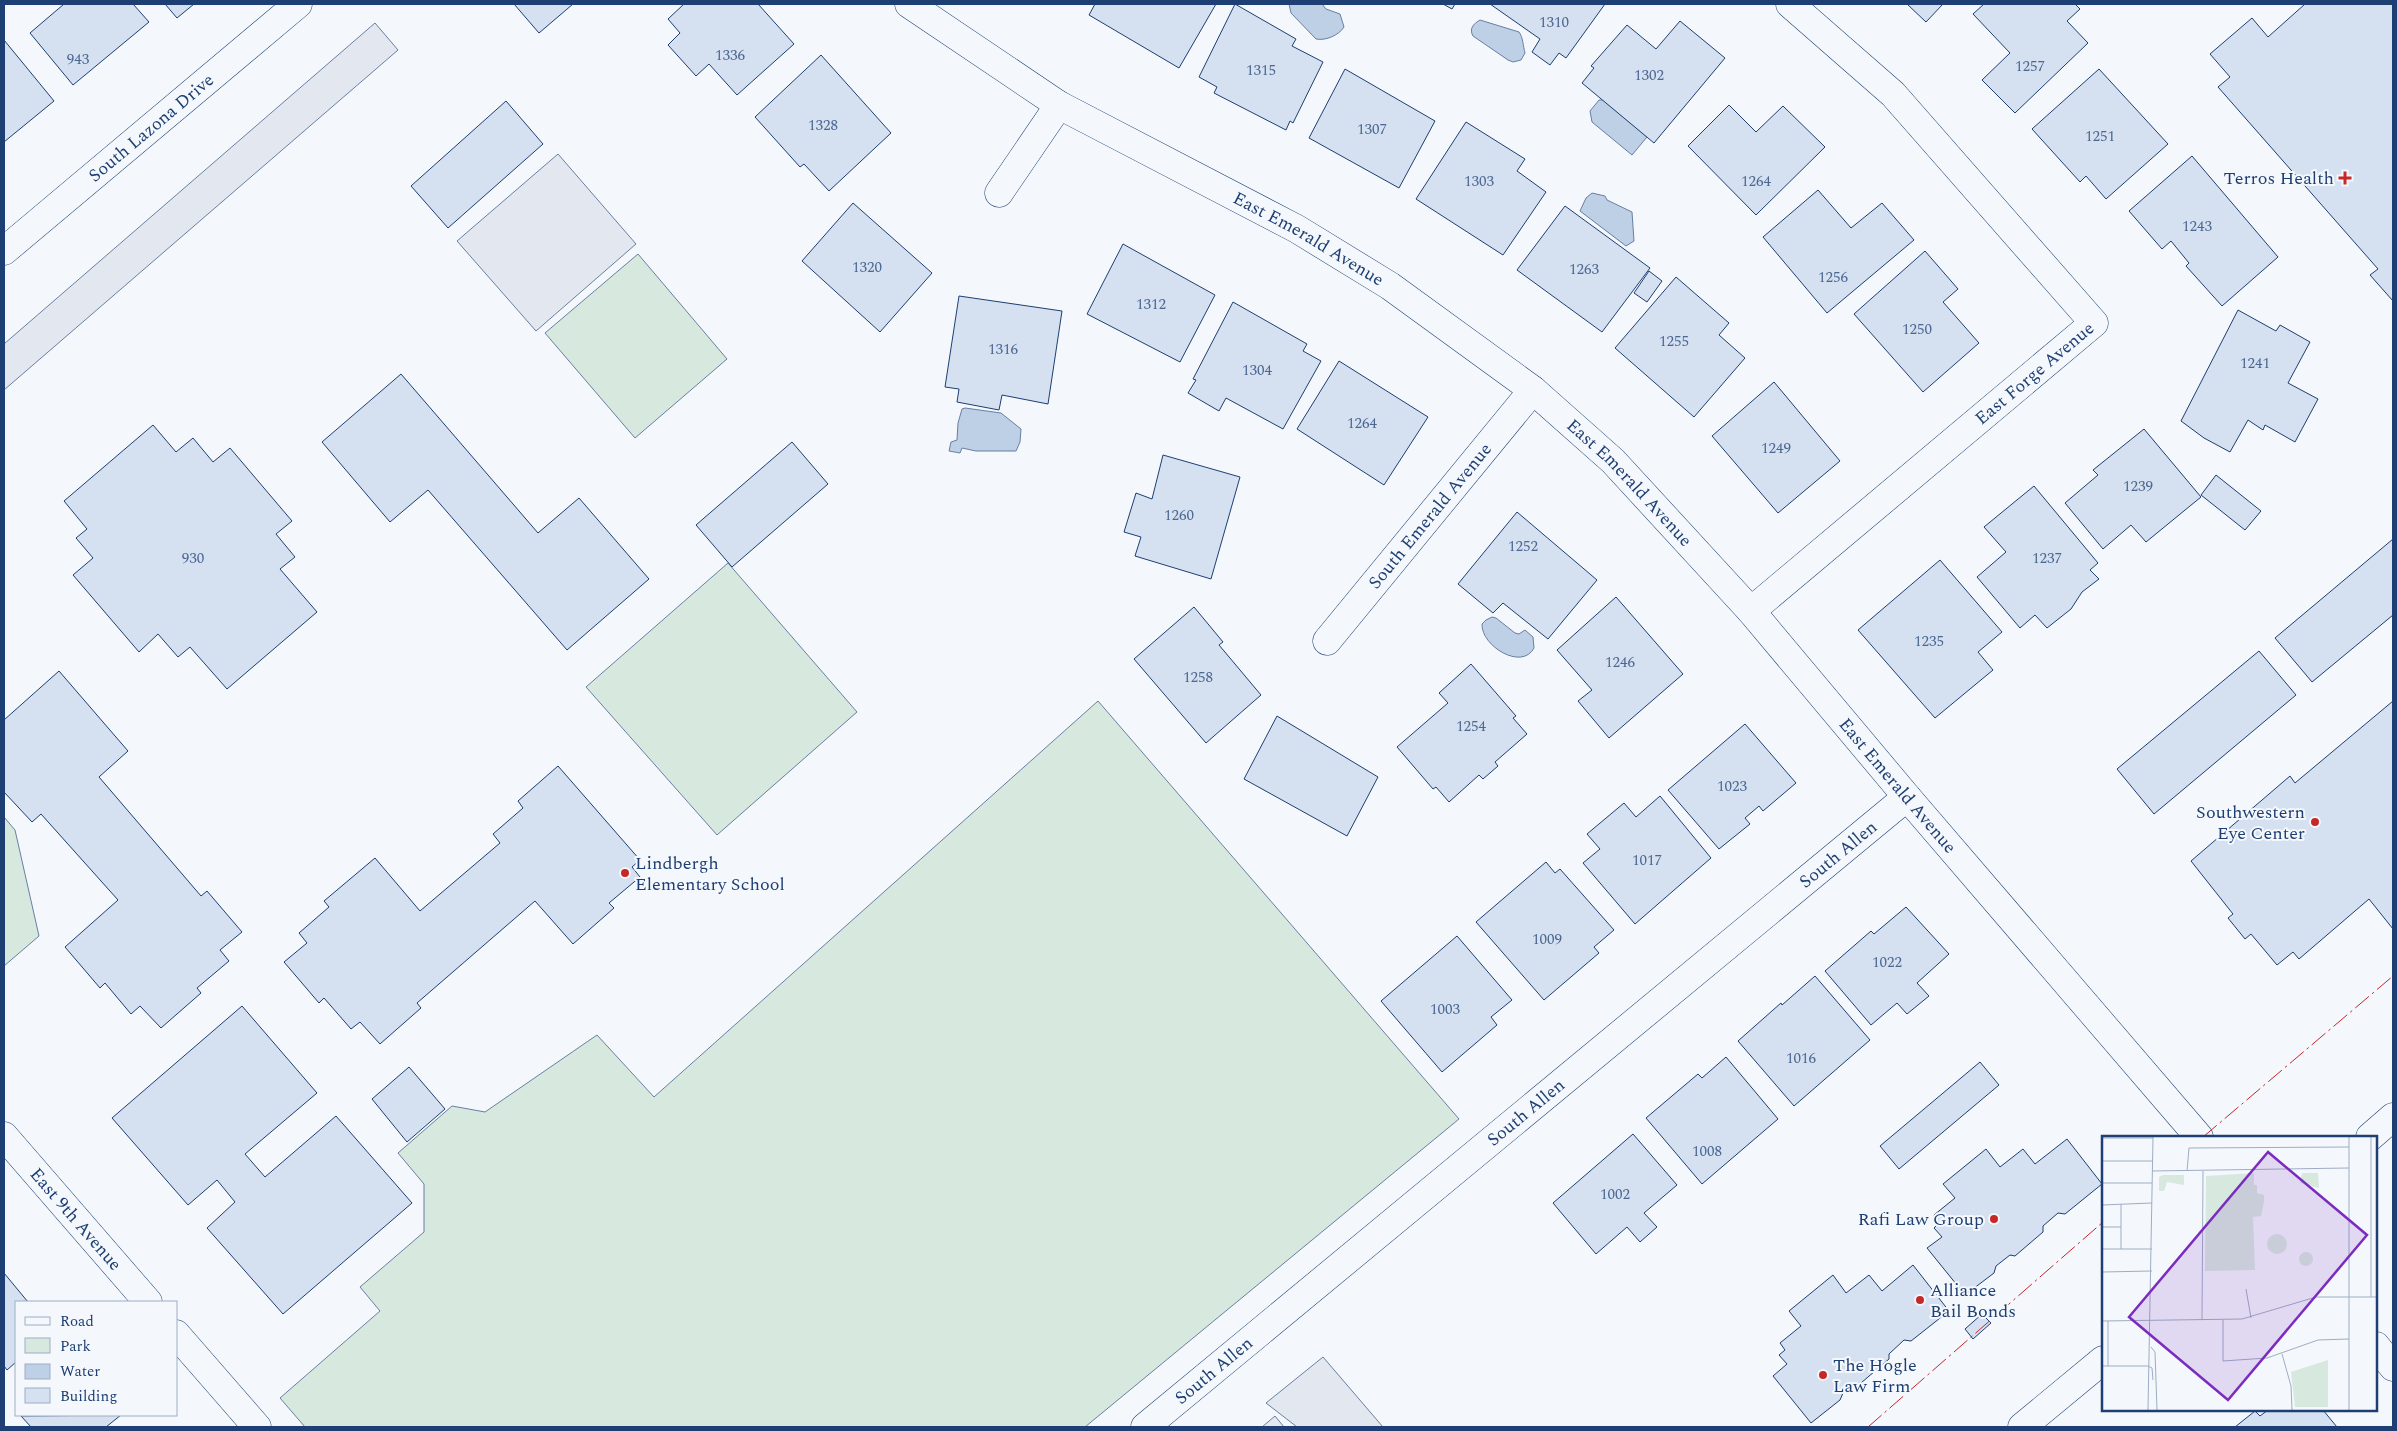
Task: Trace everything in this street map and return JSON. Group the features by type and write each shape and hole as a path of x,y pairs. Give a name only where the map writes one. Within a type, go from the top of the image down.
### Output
{"street":[{"name":"South Lazona Drive","path":"4,251 298,4"},
{"name":"East Emerald Avenue","path":"909,4 1059,105 1297,229 1390,286 1533,390 1613,461 1751,611 1907,797 2198,1136"},
{"name":"East Forge Avenue","path":"1751,611 2094,324 1893,94 1790,4"},
{"path":"999,193 1059,105"},
{"name":"South Emerald Avenue","path":"1327,641 1533,390"},
{"name":"South Allen","path":"1145,1427 1907,797"},
{"path":"2371,1136 2393,1117"},
{"name":"East 9th Avenue","path":"4,1136 147,1301"},
{"path":"178,1336 257,1427"},
{"path":"2377,1347 2393,1367"},
{"path":"2022,1427 2102,1361"}],"green space":[{"path":"638,254 727,359 635,438 545,333"},
{"path":"728,563 857,712 717,835 586,687"},
{"path":"1098,701 1459,1119 1085,1427 305,1427 280,1398 380,1311 360,1287 424,1232 424,1184 398,1153 452,1106 485,1112 597,1035 654,1097"},
{"path":"4,817 15,830 39,936 4,966"}],"shaded area":[{"path":"375,23 398,50 4,390 4,344"},
{"path":"558,154 636,244 536,331 457,241"},
{"path":"1323,1357 1383,1427 1297,1427 1266,1403"},
{"path":"1275,1416 1284,1427 1262,1427"}],"water":[{"path":"1289,4 1322,4 1326,9 1340,14 1344,27 1332,37 1316,39 1291,13"},
{"path":"1480,20 1519,32 1525,53 1521,60 1513,62 1508,60 1473,36 1472,27"},
{"path":"1599,100 1603,100 1647,137 1632,155 1592,122 1590,111"},
{"path":"1592,193 1605,196 1607,200 1632,212 1634,241 1626,246 1580,211 1586,198"},
{"path":"962,409 1001,413 1021,429 1020,442 1016,451 976,451 962,448 960,453 949,451 951,442 957,440 958,423"},
{"path":"1492,617 1515,633 1519,634 1525,630 1533,637 1534,648 1528,654 1521,657 1503,653 1488,640 1483,632 1482,624"}],"building":[{"path":"64,4 133,4 149,22 73,85 30,33"},
{"path":"165,4 194,4 177,18"},
{"path":"514,4 573,4 539,33"},
{"path":"684,4 758,4 794,44 737,95 709,64 696,76 668,45 680,33 668,19"},
{"path":"1095,4 1216,4 1179,68 1089,15"},
{"path":"1235,4 1296,39 1292,46 1323,62 1293,123 1290,121 1286,130 1214,93 1217,87 1199,77"},
{"path":"1443,4 1455,4 1452,9"},
{"path":"1490,4 1605,4 1566,58 1559,53 1550,65 1532,52 1540,39"},
{"path":"1907,4 1943,4 1926,22"},
{"path":"1984,4 2075,4 2080,9 2067,21 2088,43 2015,113 1982,80 2010,53 1973,14"},
{"name":"Terros Health","path":"2305,4 2393,4 2393,301 2370,275 2378,269 2218,87 2230,77 2210,54 2252,18 2268,37"},
{"path":"1680,21 1725,58 1654,143 1582,83 1594,68 1591,66 1627,25 1656,49"},
{"path":"4,40 54,101 4,142"},
{"path":"821,55 891,133 829,191 804,164 800,167 755,117"},
{"path":"1345,69 1435,121 1399,188 1309,138"},
{"path":"2099,69 2168,144 2106,199 2086,176 2080,182 2032,129"},
{"path":"506,101 543,144 448,228 411,186"},
{"path":"1729,105 1756,132 1783,106 1825,147 1756,215 1688,146"},
{"path":"1466,122 1525,159 1517,171 1546,192 1503,255 1416,199"},
{"path":"2192,156 2278,257 2222,306 2186,266 2189,263 2171,241 2162,249 2129,211"},
{"path":"1818,190 1851,228 1882,203 1914,240 1827,313 1763,237"},
{"path":"853,203 932,273 880,332 802,261"},
{"path":"1565,206 1650,268 1602,332 1517,270"},
{"path":"1123,244 1215,295 1180,362 1087,314"},
{"path":"1925,251 1958,289 1943,302 1979,343 1923,392 1854,314"},
{"path":"1649,271 1662,281 1647,302 1634,293"},
{"path":"1676,277 1729,323 1719,335 1745,358 1694,417 1615,348"},
{"path":"959,296 1062,311 1048,404 1002,395 999,410 957,402 959,389 945,387"},
{"path":"1233,302 1307,344 1303,351 1321,361 1283,429 1226,398 1219,411 1188,393 1196,380 1193,379"},
{"path":"2238,310 2276,331 2280,325 2310,342 2288,383 2318,399 2295,442 2265,425 2263,430 2248,420 2230,452 2204,438 2181,421"},
{"path":"1339,361 1428,417 1384,485 1297,429"},
{"path":"401,374 538,533 579,498 649,579 567,650 428,490 390,522 322,442"},
{"path":"1774,382 1840,461 1778,513 1712,436"},
{"path":"153,425 176,452 193,438 213,462 230,448 292,521 276,534 295,557 280,569 317,612 227,689 190,647 178,657 158,634 139,652 73,575 93,558 76,538 87,529 64,501"},
{"path":"2144,429 2201,497 2146,542 2131,525 2103,549 2065,503 2098,475 2093,470"},
{"path":"792,442 828,484 732,567 696,525"},
{"path":"1163,455 1240,477 1211,579 1135,556 1141,537 1124,532 1136,493 1152,499"},
{"path":"2216,475 2261,511 2245,530 2201,495"},
{"path":"2034,486 2098,563 2090,570 2099,579 2082,592 2071,609 2047,628 2035,615 2020,628 1977,577 2006,552 1984,527"},
{"path":"1517,512 1597,580 1548,639 1503,603 1493,613 1458,584"},
{"path":"2393,539 2393,615 2312,682 2275,638"},
{"path":"1940,560 2002,632 1978,652 1993,670 1935,718 1858,630"},
{"path":"1616,597 1683,674 1609,738 1578,701 1592,690 1557,650"},
{"path":"1194,607 1223,642 1219,645 1261,695 1206,743 1134,659"},
{"path":"2259,651 2296,695 2154,814 2117,769"},
{"path":"1471,664 1516,716 1513,718 1527,734 1495,762 1498,766 1483,779 1479,775 1449,802 1436,787 1433,789 1397,747 1448,703 1439,693"},
{"path":"59,671 128,751 99,777 201,896 207,891 242,932 220,950 229,961 197,988 201,993 161,1028 140,1006 131,1014 105,983 100,988 65,947 118,900 41,814 32,822 4,792 4,720"},
{"name":"Southwestern Eye Center","path":"2393,701 2393,929 2369,899 2299,959 2293,952 2277,965 2251,934 2245,939 2228,918 2233,914 2191,861 2290,776 2295,783"},
{"path":"1277,716 1378,777 1347,836 1244,779"},
{"path":"1745,724 1796,783 1763,811 1759,806 1745,818 1750,824 1719,849 1668,790"},
{"path":"558,766 640,860 632,867 640,877 609,903 614,908 573,944 535,901 417,1003 421,1008 380,1044 360,1022 351,1029 324,998 319,1003 284,962 307,943 299,933 329,907 324,901 375,858 420,911 500,843 493,834 523,808 518,801"},
{"path":"1660,796 1711,858 1635,924 1583,863 1600,849 1587,834 1624,803 1636,817"},
{"path":"1546,862 1555,873 1560,869 1614,930 1594,947 1599,953 1544,1000 1476,922"},
{"path":"1906,907 1949,954 1917,983 1929,996 1907,1014 1897,1003 1871,1025 1825,971 1871,931 1874,934"},
{"path":"1457,936 1512,1000 1491,1017 1497,1025 1442,1072 1381,1001"},
{"path":"1815,976 1870,1040 1794,1106 1738,1041"},
{"path":"242,1006 317,1093 245,1154 265,1177 336,1116 412,1203 283,1314 207,1228 235,1202 217,1180 188,1205 112,1118"},
{"path":"1726,1057 1778,1119 1702,1184 1646,1118 1698,1074 1702,1078"},
{"path":"1980,1062 1999,1085 1899,1169 1880,1146"},
{"path":"409,1067 445,1109 407,1142 372,1099"},
{"path":"1633,1134 1677,1185 1644,1213 1657,1227 1640,1242 1627,1227 1596,1254 1553,1203"},
{"name":"Rafi Law Group","path":"2067,1139 2102,1184 2065,1214 2058,1213 2043,1226 2043,1232 2015,1256 2010,1255 1996,1266 1994,1273 1965,1295 1927,1248 1942,1237 1934,1228 1939,1223 1934,1215 1955,1198 1943,1184 1986,1149 2000,1167 2023,1149 2035,1164"},
{"path":"1913,1265 1949,1311 1911,1341 1904,1340 1889,1354 1889,1359 1861,1383 1856,1383 1843,1393 1840,1400 1811,1423 1773,1376 1787,1364 1779,1355 1785,1350 1780,1343 1801,1326 1789,1311 1833,1275 1846,1293 1869,1275 1882,1291"},
{"path":"4,1273 27,1301 15,1301 15,1363 7,1370 4,1366"},
{"path":"1982,1314 1991,1323 1973,1339 1965,1329"},
{"path":"2255,1411 2260,1416 2267,1411 2324,1411 2337,1427 2235,1427"},
{"path":"21,1416 120,1416 106,1427 31,1427"}],"power":[{"path":"2204,1136 2393,976"},
{"path":"1868,1427 2102,1223"}],"place":[{"name":"Terros Health","path":"2345,178"},
{"name":"Southwestern Eye Center","path":"2315,822"},
{"name":"Lindbergh Elementary School","path":"625,873"},
{"name":"Rafi Law Group","path":"1994,1219"},
{"name":"Alliance Bail Bonds","path":"1920,1300"},
{"name":"The Hogle Law Firm","path":"1823,1375"}]}
